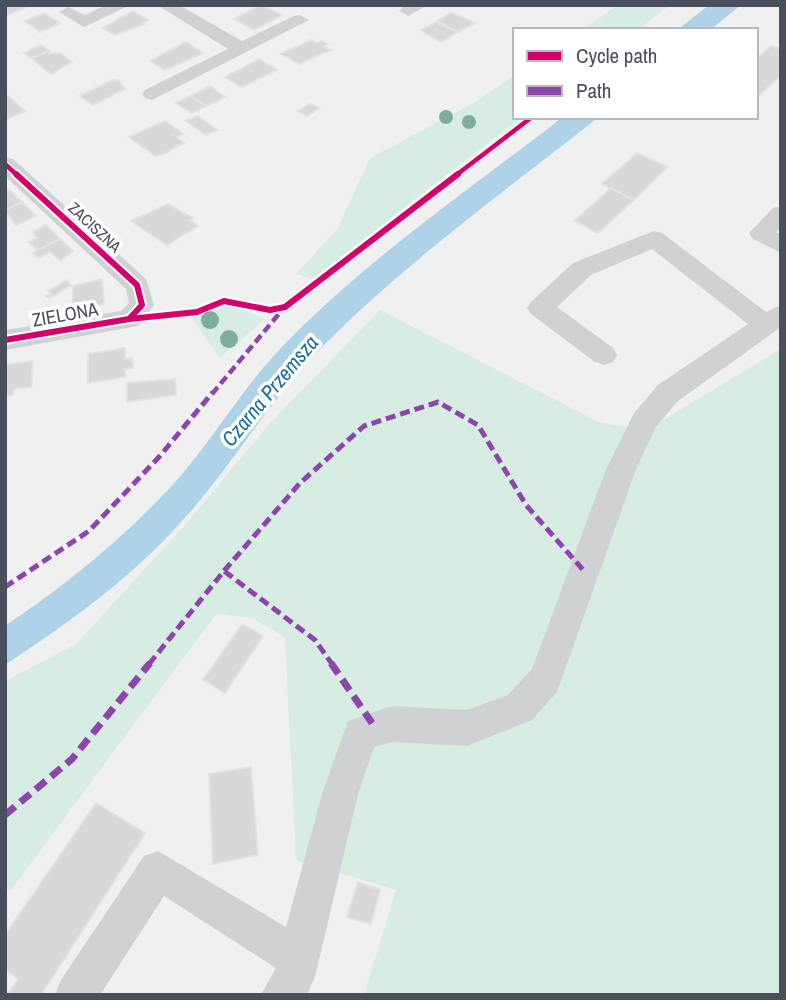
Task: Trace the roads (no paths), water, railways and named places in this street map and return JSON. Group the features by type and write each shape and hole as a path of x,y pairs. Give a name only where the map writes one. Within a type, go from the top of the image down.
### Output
{"street":[{"path":"68,12 84,22 121,5"},
{"path":"166,5 242,49"},
{"path":"152,94 300,20"},
{"name":"ZACISZNA","path":"5,164 137,285 142,305 129,318"},
{"path":"781,213 761,233 781,245"},
{"path":"282,995 294,977 340,794 361,734 392,724 467,728 520,708 545,680 620,472 644,421 668,393 773,319 654,239 582,269 540,308 604,355"},
{"name":"ZIELONA","path":"5,340 129,318"},
{"path":"76,995 158,870 298,958"}],"water":[{"path":"709,5 741,5 712,28 680,28"},
{"name":"Czarna Przemsza","path":"560,119 596,119 459,226 357,313 290,382 196,505 153,551 82,611 5,665 5,626 48,596 130,528 183,473 280,349 346,286 417,228"}]}
